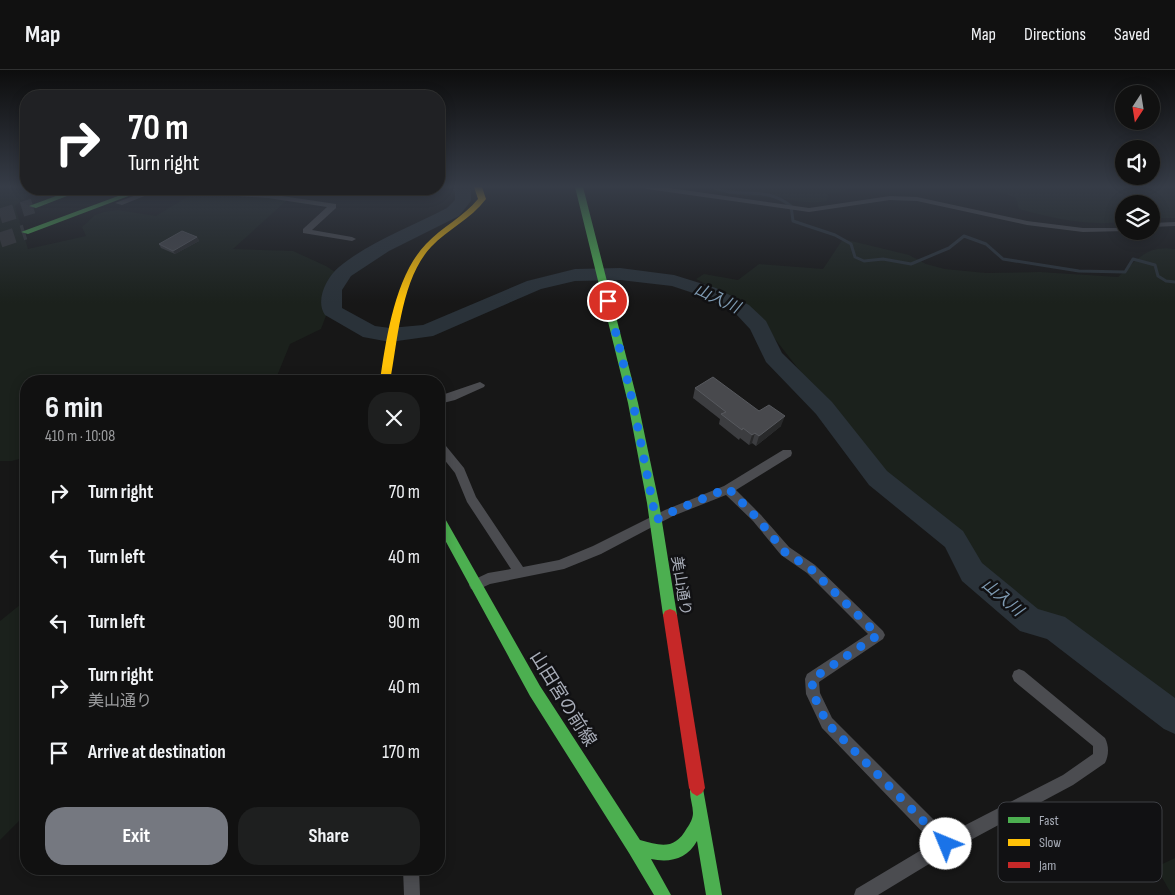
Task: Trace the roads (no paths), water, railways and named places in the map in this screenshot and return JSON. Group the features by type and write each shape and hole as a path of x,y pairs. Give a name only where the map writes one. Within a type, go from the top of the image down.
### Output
{"main road":[{"path":"25,232 43,226"},
{"path":"386,375 406,284 414,264 435,240 454,226"},
{"name":"美山通り","path":"589,226 633,403 656,520 714,895"},
{"name":"山田宮の前線","path":"445,529 535,690 635,847 663,895"},
{"path":"635,847 666,856 678,853 694,837 701,815"}],"street":[{"path":"312,226 306,231 352,239"},
{"path":"1047,226 1083,230 1115,230"},
{"path":"445,398 480,384"},
{"path":"445,453 460,471 471,499 520,573"},
{"path":"475,585 488,579 560,565 597,550 669,513 728,488 787,454"},
{"path":"728,488 757,518 785,552 811,569 878,635 812,679 813,694 827,723 946,844"},
{"path":"1019,676 1100,743 1100,758 1068,780 1026,802"},
{"path":"862,895 946,844 998,817"},
{"path":"411,875 412,895"}],"waterway":[{"name":"山入川","path":"426,226 383,247 344,272 332,290 332,311 370,332 390,335 426,331 534,285 575,275 620,274 674,281 709,292 742,309 759,326 773,357 824,408 878,478 954,539 972,572 1030,621 1055,627 1175,718"},
{"path":"806,226 835,235 851,244 855,257 864,261 883,259 911,264 949,248 964,236 986,244 1003,259 1079,271 1125,272 1133,259 1155,265 1158,276 1166,281 1175,282"}],"tunnel":[{"path":"0,240 25,232"}]}
